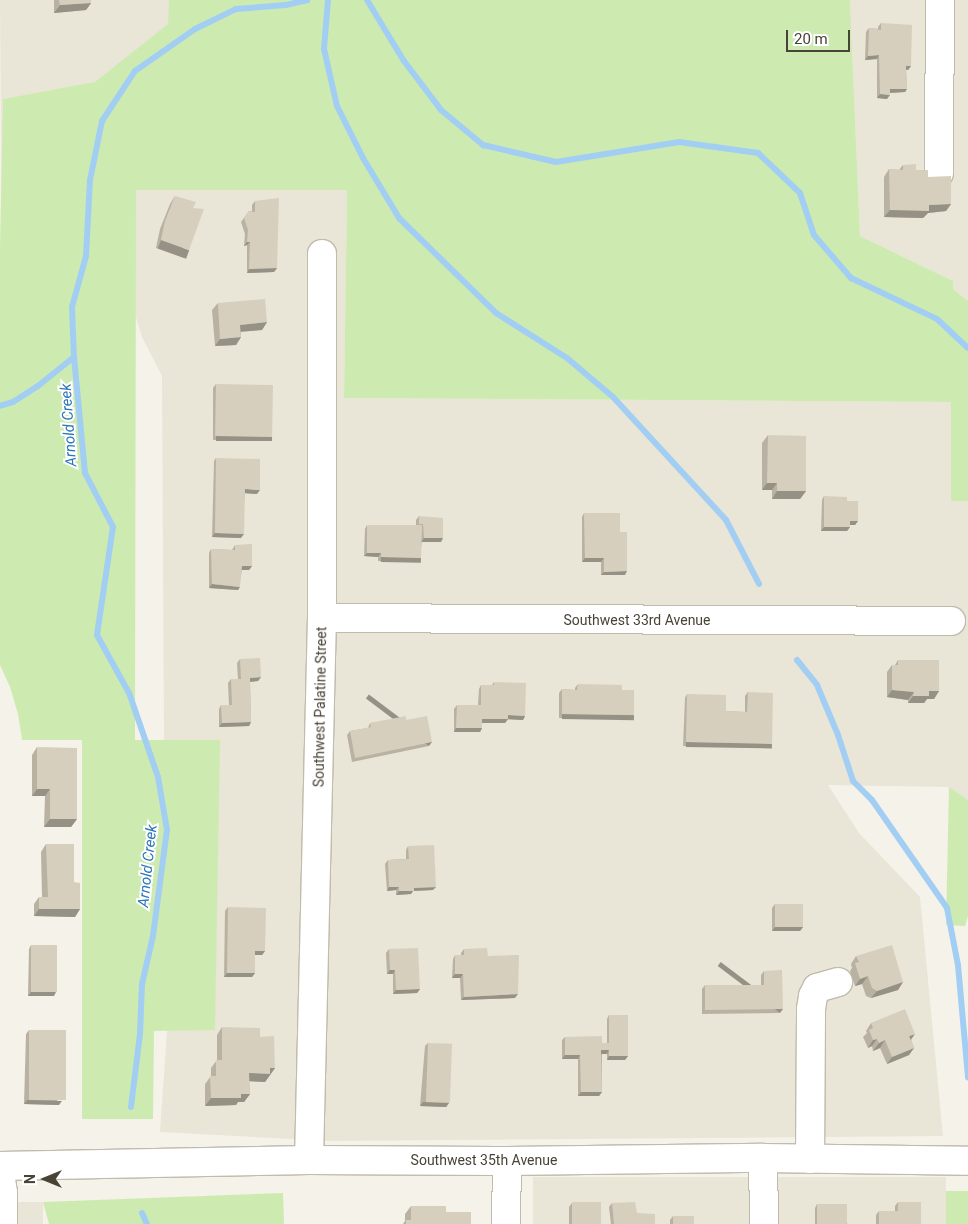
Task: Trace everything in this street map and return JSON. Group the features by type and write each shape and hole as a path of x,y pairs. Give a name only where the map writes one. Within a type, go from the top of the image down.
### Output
{"street":[{"path":"939,173 940,0"},
{"name":"Southwest Palatine Street","path":"309,1160 322,618 322,254"},
{"name":"Southwest 33rd Avenue","path":"322,618 951,621"},
{"path":"810,1159 811,1009 813,996 817,988 838,982"},
{"path":"763,1158 764,1224"},
{"name":"Southwest 35th Avenue","path":"0,1166 309,1160 507,1161 763,1158 968,1161"},
{"path":"506,1224 507,1161"},
{"path":"0,1172 3,1193 3,1224"}],"shaded area":[{"path":"0,0 169,0 169,24 95,83 3,99 2,248"},
{"path":"850,0 968,0 968,301 953,289 953,281 860,236"},
{"path":"136,190 347,190 344,398 951,402 951,500 968,501 968,800 948,787 828,785 859,833 920,897 943,1136 329,1141 160,1132 171,975 164,736 162,376 142,337 114,246"},
{"path":"533,1177 946,1177 946,1224 533,1224"},
{"path":"0,1202 43,1202 43,1224 0,1224"}],"green space":[{"path":"169,0 850,0 860,236 953,281 953,289 968,301 968,501 951,501 951,402 344,398 347,190 136,190 135,740 220,740 215,1030 154,1031 153,1119 82,1119 82,740 22,740 18,714 10,687 0,665 0,248 3,99 95,82 168,24"},
{"path":"949,787 968,800 968,916 965,926 946,925"},
{"path":"946,1191 968,1191 968,1224 946,1224"},
{"path":"283,1193 284,1224 49,1224 43,1202"}],"building":[{"path":"59,0 91,0 91,3 60,5"},
{"path":"881,23 912,25 911,66 906,66 907,89 890,89 890,95 880,94 879,55 868,56 869,28 881,30"},
{"path":"916,164 916,170 928,170 928,177 951,176 951,204 929,205 929,211 890,210 889,169 903,170 903,165"},
{"path":"175,196 196,202 193,208 204,209 189,250 161,240 165,221"},
{"path":"279,198 277,268 249,269 250,242 247,242 248,230 244,218 249,211 255,212 255,201"},
{"path":"265,299 267,322 240,325 241,337 220,339 218,303"},
{"path":"216,384 273,385 272,437 215,436"},
{"path":"768,435 806,436 806,491 777,491 777,483 767,483"},
{"path":"216,458 260,459 260,490 245,489 244,534 215,533"},
{"path":"824,496 847,497 847,501 858,501 858,521 850,521 850,527 824,527"},
{"path":"584,513 620,513 620,532 627,532 627,571 604,572 604,558 585,558"},
{"path":"419,516 443,518 443,538 424,538 423,524 419,524"},
{"path":"367,525 422,525 421,558 381,557 381,553 367,553"},
{"path":"252,544 252,566 242,566 240,587 212,584 211,549 235,550 235,545"},
{"path":"260,658 261,677 250,678 251,722 222,723 221,705 232,705 231,679 241,679 240,659"},
{"path":"898,660 939,660 939,691 929,691 929,696 913,696 914,692 892,690 892,665 898,665"},
{"path":"494,682 526,683 525,716 508,715 508,719 482,719 482,728 456,728 457,705 481,705 481,685 494,685"},
{"path":"578,684 622,685 622,690 634,690 634,715 562,714 562,689 577,690"},
{"path":"748,692 773,693 772,744 686,742 687,694 726,695 726,711 747,712"},
{"path":"406,716 406,720 427,716 432,742 355,758 350,731 371,727 370,723"},
{"path":"37,747 77,748 77,819 50,819 50,789 37,789"},
{"path":"46,844 74,844 74,882 80,883 80,909 39,909 39,897 48,897"},
{"path":"434,845 436,887 414,888 414,891 399,891 399,887 389,887 388,860 409,859 408,846"},
{"path":"775,904 803,904 803,927 775,927"},
{"path":"228,907 266,908 265,951 255,951 255,973 227,973"},
{"path":"31,945 57,945 57,992 31,992"},
{"path":"892,945 903,982 877,991 872,988 868,976 860,979 855,963 859,962 856,956"},
{"path":"418,948 420,989 396,990 395,970 390,970 389,949"},
{"path":"487,948 488,956 519,955 518,994 464,997 463,974 455,974 455,955 464,955 464,949"},
{"path":"782,970 783,1009 705,1010 705,985 764,985 764,971"},
{"path":"905,1009 915,1034 909,1036 914,1048 892,1057 885,1040 879,1043 877,1039 873,1040 869,1030 873,1028 871,1023"},
{"path":"609,1015 628,1015 628,1056 609,1056 609,1050 601,1050 602,1092 581,1092 580,1055 565,1055 565,1037 602,1036 602,1043 609,1043"},
{"path":"222,1027 260,1028 260,1037 274,1036 275,1068 270,1068 270,1074 249,1073 250,1094 241,1094 241,1098 211,1098 210,1076 216,1076 216,1060 222,1060"},
{"path":"29,1030 66,1030 66,1100 29,1100"},
{"path":"428,1043 452,1044 450,1103 426,1102"},
{"path":"572,1202 601,1202 601,1224 572,1224"},
{"path":"635,1202 637,1213 655,1214 655,1224 614,1224 612,1203"},
{"path":"898,1202 921,1202 921,1224 879,1224 879,1211 898,1211"},
{"path":"817,1204 847,1204 847,1224 817,1224"},
{"path":"411,1206 446,1206 446,1212 471,1212 471,1224 406,1224 406,1220 411,1220"},
{"path":"673,1216 694,1216 694,1224 673,1224"}],"waterway":[{"name":"Arnold Creek","path":"131,1107 140,1034 142,984 153,936 167,830 158,777 129,693 97,635 113,527 85,473 74,357 72,307 86,256 90,180 102,121 135,71 195,29 236,9 286,5 307,0"},
{"path":"328,0 324,49 337,106 363,158 399,218 496,313 567,358 613,397 726,520 759,584"},
{"path":"367,0 404,61 441,110 483,145 556,162 679,142 758,153 800,193 814,235 851,278 937,319 968,348"},
{"path":"0,406 13,402 38,386 74,357"},
{"path":"797,660 817,685 838,735 853,781 872,800 947,908 958,965 968,1078"},
{"name":"Arnold Creek","path":"142,1213 147,1224"}]}
